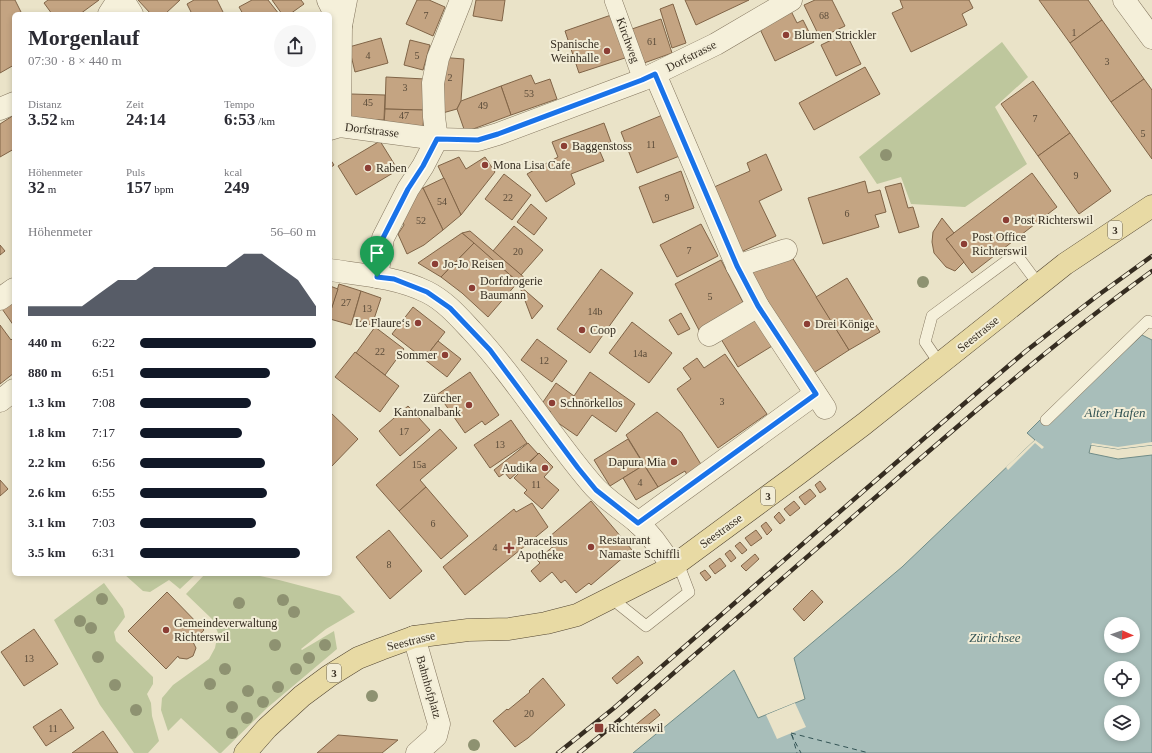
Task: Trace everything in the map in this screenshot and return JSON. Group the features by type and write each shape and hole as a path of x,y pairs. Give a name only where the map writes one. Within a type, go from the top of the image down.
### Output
{"main road":[{"name":"Seestrasse","path":"245,753 267,728 302,696 329,676 358,658 381,648 414,638 468,630 509,629 546,623 577,615 675,565 794,477 940,364 1065,264 1152,206"}],"street":[{"path":"110,12 118,0"},
{"path":"123,0 131,12"},
{"path":"328,0 341,26"},
{"path":"335,127 341,26 346,0"},
{"path":"377,277 383,238 408,189 423,166 437,139 434,117 433,83 438,58 461,0"},
{"name":"Kirchweg","path":"613,0 649,77"},
{"name":"Dorfstrasse","path":"335,127 437,139 478,140 498,134 649,77 716,44 791,0"},
{"path":"1124,0 1152,38"},
{"path":"638,523 820,401 758,306 737,266 649,77"},
{"path":"0,109 12,104"},
{"path":"737,266 786,250"},
{"path":"332,270 394,279 427,292 450,308 490,350 596,490 638,523 675,565"},
{"path":"0,300 12,291"},
{"path":"709,335 758,306"},
{"path":"0,401 12,392"},
{"name":"Bahnhofplatz","path":"414,638 439,724 436,736 417,753"}],"lane":[{"path":"940,364 925,342 932,316 1016,254 1038,285"},
{"path":"1046,420 1148,321 1152,323"},
{"path":"611,598 646,626 690,592 675,565"}],"green space":[{"path":"1002,42 1028,77 995,107 1027,164 965,207 911,204 901,177 877,184 859,157"},
{"path":"126,576 194,576 180,589 169,580 150,592 143,591"},
{"path":"203,576 260,576 340,596 355,612 326,629 301,649 302,650 334,631 337,649 267,708 221,753 219,753 181,718 168,731 161,710 162,698 173,685 209,659 215,648 218,633 212,619 186,594"},
{"path":"104,583 123,609 125,617 114,632 116,641 153,677 153,684 147,694 151,703 152,716 159,741 148,753 134,753 100,705 54,620"}],"water":[{"name":"Zürichsee","path":"1142,335 1152,340 1152,445 1118,449 1091,445 1089,453 1118,459 1152,455 1152,753 633,753 734,670 758,718 805,699 794,658 902,567 1035,440 1027,433 1057,403 1063,409"}],"pier":[{"path":"1035,440 1044,447 1042,449 1035,443 1008,470 1006,467"},
{"path":"1152,442 1152,445 1118,449 1091,445 1092,443 1118,447"},
{"path":"795,703 806,727 777,739 766,715"}],"building":[{"path":"0,0 15,0 21,12 12,12 12,66 0,73"},
{"path":"48,0 99,0 83,12 51,12 44,3"},
{"path":"138,0 180,0 167,12 149,12"},
{"path":"194,0 217,0 223,12 191,12 187,4"},
{"path":"252,0 268,0 277,12 242,12 239,7"},
{"path":"272,0 301,0 304,4 293,12 281,12"},
{"path":"417,0 429,0 445,7 433,36 406,24"},
{"path":"476,0 505,0 502,21 473,16"},
{"path":"685,0 749,0 696,25"},
{"path":"815,0 832,0 845,26 820,38 804,5"},
{"path":"900,0 969,0 973,8 962,14 967,25 911,52 892,13 903,8"},
{"path":"1039,0 1088,0 1102,20 1070,43"},
{"path":"673,4 686,43 672,48 660,9"},
{"name":"Blumen Strickler","path":"791,11 797,23 803,20 814,42 775,61 759,27"},
{"path":"614,14 628,57 579,73 565,31"},
{"path":"661,19 672,53 644,63 632,29"},
{"path":"1102,20 1144,79 1111,102 1070,43"},
{"path":"846,33 861,64 836,76 821,45"},
{"path":"381,38 388,63 355,72 349,47"},
{"path":"410,40 430,45 423,70 404,65"},
{"path":"439,57 464,59 461,101 457,109 439,114"},
{"path":"865,67 880,94 814,130 799,103"},
{"path":"531,75 535,84 550,79 557,99 511,115 501,86"},
{"path":"386,77 425,79 424,110 385,109"},
{"path":"1144,79 1152,90 1152,159 1111,102"},
{"path":"1033,81 1070,133 1038,156 1001,104"},
{"path":"501,86 511,115 465,132 457,109 461,101"},
{"path":"351,94 385,95 384,120 350,119"},
{"path":"385,109 424,110 423,127 384,125"},
{"path":"665,114 682,155 637,173 621,132"},
{"path":"12,116 12,150 0,157 0,124"},
{"path":"604,123 611,142 598,147 604,161 571,174 575,184 546,202 527,174 558,157 552,142"},
{"path":"1070,133 1111,191 1079,214 1038,156"},
{"name":"Raben","path":"380,141 398,170 356,195 338,166"},
{"path":"766,154 782,190 759,201 776,236 741,252 712,188 750,171 747,163"},
{"path":"459,157 466,169 485,157 495,172 461,215 438,166"},
{"path":"681,171 694,208 653,223 639,187"},
{"name":"Post Richterswil","path":"1032,173 1057,207 972,273 946,239"},
{"path":"504,174 531,195 512,220 485,199"},
{"path":"444,178 461,215 443,230 423,188"},
{"path":"865,181 868,193 880,190 886,212 875,215 879,227 823,244 808,198"},
{"path":"901,183 908,208 913,207 919,227 899,233 885,187"},
{"path":"423,188 443,230 424,245 407,254 398,234 404,225 400,215 409,194"},
{"path":"531,204 547,218 534,235 517,222"},
{"path":"942,218 954,233 946,239 964,262 955,271 946,267 934,253 932,242 933,232"},
{"path":"701,224 718,256 677,277 660,245"},
{"path":"514,226 543,250 521,275 493,251"},
{"path":"470,231 526,279 520,286 543,306 532,319 518,282 462,233"},
{"path":"462,233 474,243 441,277 418,263"},
{"path":"474,243 518,282 488,317 462,293 441,277"},
{"path":"0,245 5,251 0,255"},
{"name":"Drei Könige","path":"792,257 849,350 812,374 748,270"},
{"path":"721,260 746,308 700,332 675,284"},
{"path":"601,269 633,293 590,353 557,329"},
{"path":"847,278 880,332 849,350 816,297"},
{"path":"339,284 361,291 351,325 332,320 332,307"},
{"path":"332,287 338,289 332,307"},
{"path":"361,291 381,298 372,325 353,319"},
{"path":"12,297 12,323 0,306"},
{"path":"413,307 445,332 424,359 392,334"},
{"path":"681,313 690,329 678,335 669,320"},
{"path":"760,315 777,343 738,367 721,339"},
{"path":"632,322 672,353 649,383 609,353"},
{"path":"0,325 11,340 12,339 12,375 0,384"},
{"path":"375,327 404,349 385,375 356,353"},
{"path":"537,339 567,361 552,382 521,360"},
{"path":"438,341 461,359 447,377 424,359"},
{"path":"355,352 399,386 380,412 335,377"},
{"path":"725,354 767,414 718,448 677,389 691,379 683,368 697,358 704,368"},
{"name":"Zürcher Kantonalbank","path":"470,372 499,415 485,425 482,421 465,433 438,394"},
{"path":"590,372 635,404 616,432 592,415 577,436 548,416 551,412 541,405 556,383 574,396"},
{"path":"408,406 430,430 400,456 379,431"},
{"path":"657,412 681,432 702,466 687,475 685,471 658,487 626,435"},
{"path":"332,414 358,439 332,466"},
{"path":"511,420 527,443 490,468 474,445"},
{"path":"440,429 457,448 420,480 426,487 399,511 376,485"},
{"path":"628,439 644,465 610,486 594,460"},
{"path":"528,443 538,454 510,479 505,473 499,477 494,470"},
{"path":"539,453 553,467 544,477 559,490 542,509 524,493 527,490 514,478"},
{"path":"644,465 658,487 636,500 623,478"},
{"path":"0,480 8,489 0,496"},
{"path":"820,481 826,489 820,493 815,485"},
{"path":"426,487 468,536 441,559 399,511"},
{"path":"810,489 816,496 805,505 799,497"},
{"name":"Restaurant Namaste Schiffli","path":"591,501 632,550 591,585 589,583 576,593 565,580 561,583 552,572 540,582 531,571 540,563 537,560 556,544 549,537"},
{"path":"794,501 800,508 790,516 784,509"},
{"path":"532,503 548,527 465,595 443,567 514,509 516,512"},
{"path":"779,512 785,520 780,524 774,517"},
{"path":"766,522 772,530 767,535 761,526"},
{"path":"389,530 422,571 390,599 356,557"},
{"path":"756,530 762,538 751,546 745,538"},
{"path":"740,542 747,550 742,554 735,546"},
{"path":"730,550 736,558 731,562 725,554"},
{"path":"755,554 759,559 746,571 741,566"},
{"path":"720,558 726,566 715,574 709,566"},
{"path":"705,570 711,577 706,581 700,573"},
{"path":"812,590 823,602 804,621 793,609"},
{"name":"Gemeindeverwaltung Richterswil","path":"167,592 204,630 193,642 196,648 193,656 187,659 179,658 178,656 166,669 128,631"},
{"path":"34,629 58,664 24,686 1,652"},
{"path":"638,656 643,663 617,684 612,678"},
{"path":"543,678 565,705 528,738 515,747 493,721 530,692 529,691"},
{"path":"61,709 74,728 46,746 33,727"},
{"path":"655,709 660,715 638,733 633,727"},
{"path":"103,731 118,753 72,753"},
{"path":"338,735 398,740 382,753 317,753"}],"ferry route":[{"path":"791,733 869,753"},
{"path":"791,734 801,753"},
{"path":"792,735 797,753"}],"railway":[{"path":"558,753 614,708 1026,351 1152,256"},
{"path":"579,753 622,718 973,413 1079,326 1152,271"}],"place":[{"name":"Blumen Strickler","path":"786,35"},
{"name":"Spanische Weinhalle","path":"607,51"},
{"name":"Baggenstoss","path":"564,146"},
{"name":"Mona Lisa Cafe","path":"485,165"},
{"name":"Raben","path":"368,168"},
{"name":"Post Richterswil","path":"1006,220"},
{"name":"Post Office Richterswil","path":"964,244"},
{"name":"Jo-Jo Reisen","path":"435,264"},
{"name":"Dorfdrogerie Baumann","path":"472,288"},
{"name":"Le Flaure‘s","path":"418,323"},
{"name":"Drei Könige","path":"807,324"},
{"name":"Coop","path":"582,330"},
{"name":"Sommer","path":"445,355"},
{"name":"Schnörkellos","path":"552,403"},
{"name":"Zürcher Kantonalbank","path":"469,405"},
{"name":"Dapura Mia","path":"674,462"},
{"name":"Audika","path":"545,468"},
{"name":"Restaurant Namaste Schiffli","path":"591,547"},
{"name":"Paracelsus Apotheke","path":"509,548"},
{"name":"Gemeindeverwaltung Richterswil","path":"166,630"},
{"name":"Richterswil","path":"599,728"}],"route":[{"path":"655,74 737,266 758,306 816,394 638,523 596,490 490,350 450,308 427,292 394,279 377,277 383,238 408,189 423,166 437,139 478,140 498,134 655,74"}],"water label":[{"name":"Alter Hafen","path":"1115,412"}]}
